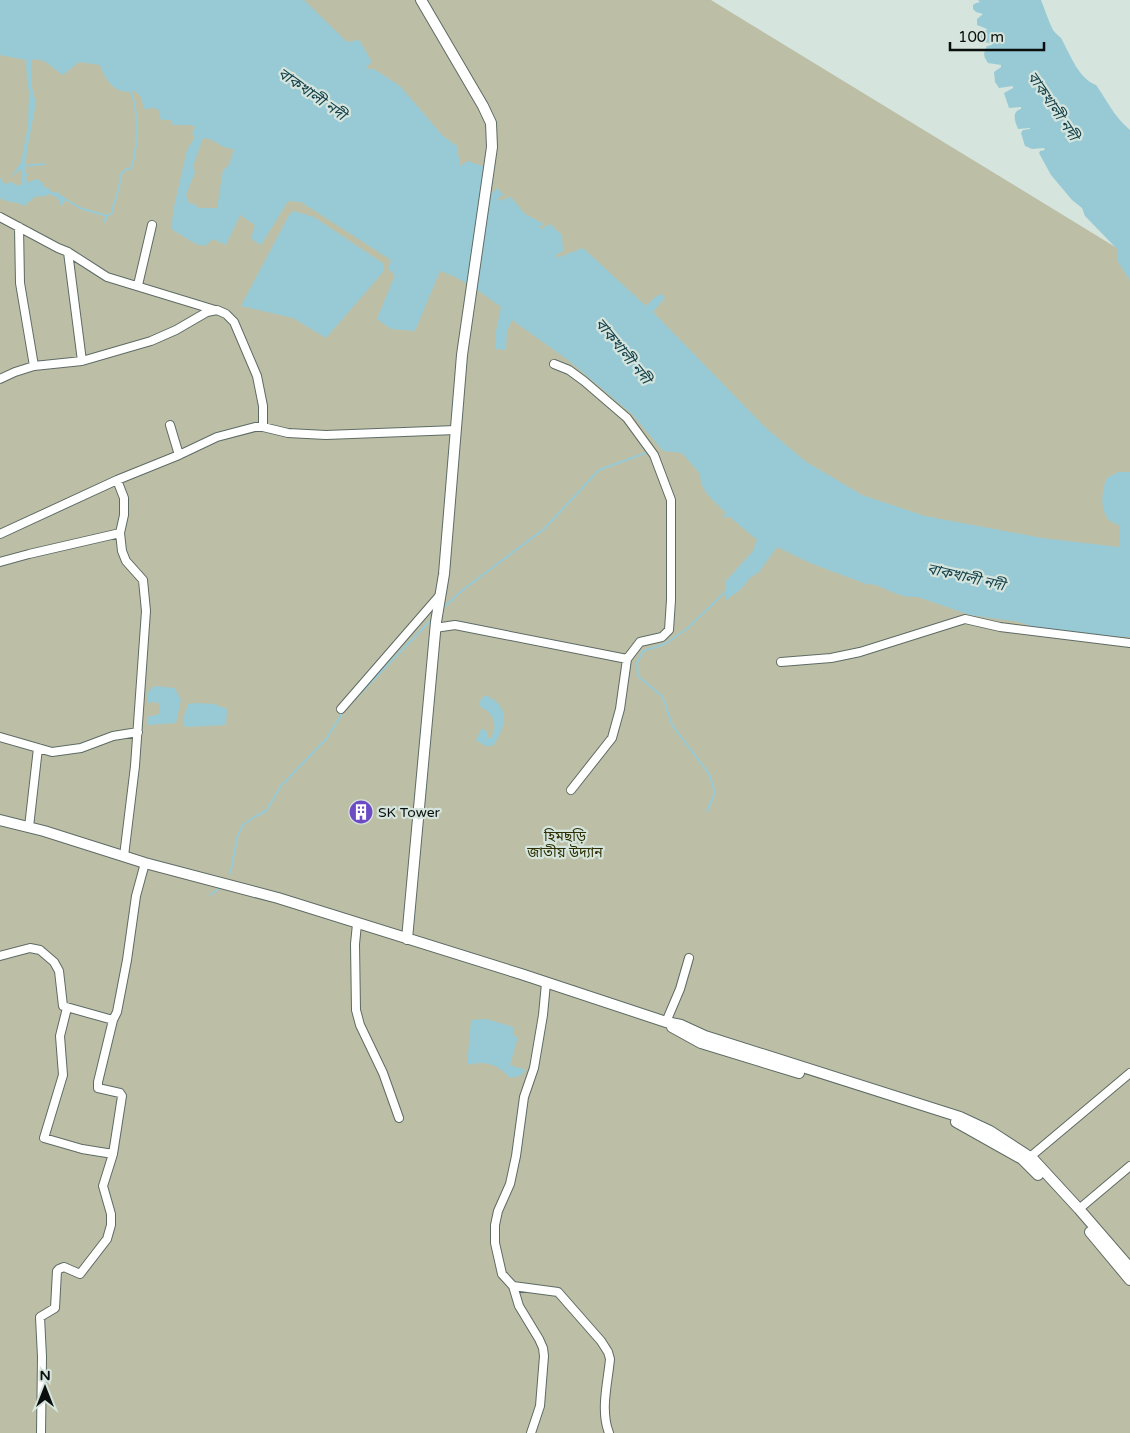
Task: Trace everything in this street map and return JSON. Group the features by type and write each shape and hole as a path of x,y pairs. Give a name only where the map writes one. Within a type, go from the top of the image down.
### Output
{"main road":[{"path":"407,939 435,625 444,574 462,355 492,148 491,123 483,106 421,0"},
{"path":"0,820 29,827 145,863 278,898 666,1022 682,1025 705,1036 960,1117 990,1131 1030,1157 1079,1209 1130,1268"},
{"path":"666,1022 701,1043 958,1123 1022,1159 1076,1215 1130,1280"}],"street":[{"path":"0,217 68,252 107,277 138,285 226,314 234,322 257,376 263,406 262,427"},
{"path":"138,285 152,225"},
{"path":"19,227 20,283 34,366"},
{"path":"68,252 82,361"},
{"path":"0,379 14,372 34,366 82,361 151,341 176,330 207,312 217,310"},
{"path":"554,364 568,370 584,381 627,418 654,455 671,500 671,600 669,630 662,638 640,642 627,659 620,709 612,738 571,790"},
{"path":"170,425 179,456"},
{"path":"0,534 117,480 179,456 217,437 255,427 288,433 326,435 456,430"},
{"path":"117,480 124,498 124,516 120,533 122,551 126,561 143,580 146,632 136,766 124,856"},
{"path":"0,562 120,533"},
{"path":"341,709 440,595"},
{"path":"781,662 831,658 850,654 965,619 1000,627 1130,643"},
{"path":"435,625 455,626 627,659"},
{"path":"0,737 52,752 81,748 113,736 138,732"},
{"path":"29,827 38,748"},
{"path":"41,1433 42,1357 40,1317 56,1308 56,1275 59,1269 64,1267 80,1274 107,1239 111,1219 103,1186 113,1154 122,1096 120,1093 98,1088 98,1082 113,1020 118,1012 136,896 145,863"},
{"path":"357,924 355,944 356,1010 360,1025 383,1073 399,1118"},
{"path":"0,956 30,948 40,950 54,962 59,971 63,1006 113,1020"},
{"path":"666,1022 680,989 689,958"},
{"path":"531,1433 540,1406 544,1356 539,1339 519,1306 513,1286 502,1274 495,1243 495,1225 498,1211 510,1184 516,1156 524,1097 534,1068 543,1015 546,983"},
{"path":"67,1008 60,1036 63,1075 44,1138 82,1150 113,1154"},
{"path":"1030,1157 1130,1073"},
{"path":"1079,1209 1130,1166"},
{"path":"513,1286 558,1292 601,1341 610,1358 605,1413 609,1433"}],"green space":[{"name":"হিমছড়ি জাতীয় উদ্যান","path":"0,0 711,0 1130,256 1130,1433 0,1433"}],"water":[{"name":"বাকখালী নদী","path":"0,0 304,0 347,42 359,40 372,62 366,67 374,69 400,86 443,136 457,146 460,166 468,161 485,167 484,185 492,193 497,188 504,195 498,198 499,201 511,197 525,214 544,224 539,227 541,229 550,224 562,235 563,251 556,255 557,258 583,248 646,306 661,294 665,298 653,312 766,428 805,461 862,495 925,516 1042,538 1119,547 1120,526 1110,521 1106,515 1103,505 1103,493 1107,478 1118,472 1130,472 1130,637 1095,636 1037,628 1019,622 970,615 918,597 908,597 876,585 866,584 810,563 777,547 759,572 726,600 725,582 753,551 757,540 730,517 722,517 726,513 705,491 700,474 682,453 663,451 632,414 568,360 512,320 507,331 506,350 495,349 496,331 501,307 472,286 448,274 440,271 415,331 391,329 377,319 395,275 388,269 391,260 301,202 288,201 261,245 251,239 255,225 240,215 226,245 213,239 205,246 196,244 171,229 187,150 195,137 192,134 195,127 171,124 171,120 161,120 158,109 144,109 141,97 135,91 128,92 117,89 105,77 100,65 79,62 63,75 41,60 32,60 31,84 36,103 27,150 25,172 29,175 26,176 27,183 36,179 43,183 43,187 49,188 50,191 58,193 68,200 64,201 61,207 58,198 49,194 42,197 36,196 24,206 0,198 0,178 2,178 5,184 11,182 19,186 22,183 21,169 11,177 21,162 28,125 29,91 26,60 0,55","holes":["203,138 224,147 234,149 229,165 223,170 217,208 199,208 189,203 186,195 195,172 193,166"]},
{"name":"বাকখালী নদী","path":"978,0 1041,0 1053,30 1061,38 1079,71 1096,85 1115,113 1130,130 1130,281 1117,260 1117,249 1085,216 1082,208 1072,200 1051,175 1039,153 1045,150 1044,148 1032,149 1025,146 1021,133 1023,130 1030,128 1018,129 1015,115 1021,107 1009,108 1004,93 1013,88 1013,86 999,88 995,82 994,72 1001,65 988,63 984,56 987,46 992,45 992,43 980,42 978,35 981,31 987,29 977,25 977,19 983,14 973,9 973,5 980,2"},
{"path":"294,211 314,217 384,264 384,271 326,338 293,318 241,306 289,215"},
{"path":"154,686 175,688 181,700 176,723 147,725 147,717 159,714 160,704 156,702 148,703 148,692"},
{"path":"484,696 490,697 499,705 504,716 500,734 493,746 485,746 476,740 481,729 486,730 488,738 491,738 494,728 491,715 479,706 479,702"},
{"path":"188,704 214,704 227,709 226,725 186,727 184,725 184,716"},
{"path":"486,1019 513,1027 513,1035 518,1037 510,1065 526,1070 520,1076 510,1078 501,1069 490,1064 467,1065 471,1020"}],"waterway":[{"path":"65,199 80,208 107,216 112,213 121,174 131,168 135,151 137,130 134,100 131,92"},
{"path":"24,166 44,164"},
{"path":"104,222 107,216"},
{"path":"442,609 464,589 544,529 599,470 648,452"},
{"path":"707,811 715,793 709,774 672,725 663,697 638,676 637,663 643,651 665,644 688,628 727,590"},
{"path":"351,703 433,618"},
{"path":"230,874 238,835 243,825 266,811 281,786 327,738 343,712"},
{"path":"210,895 220,888"}],"place":[{"name":"SK Tower","path":"361,812"}]}
